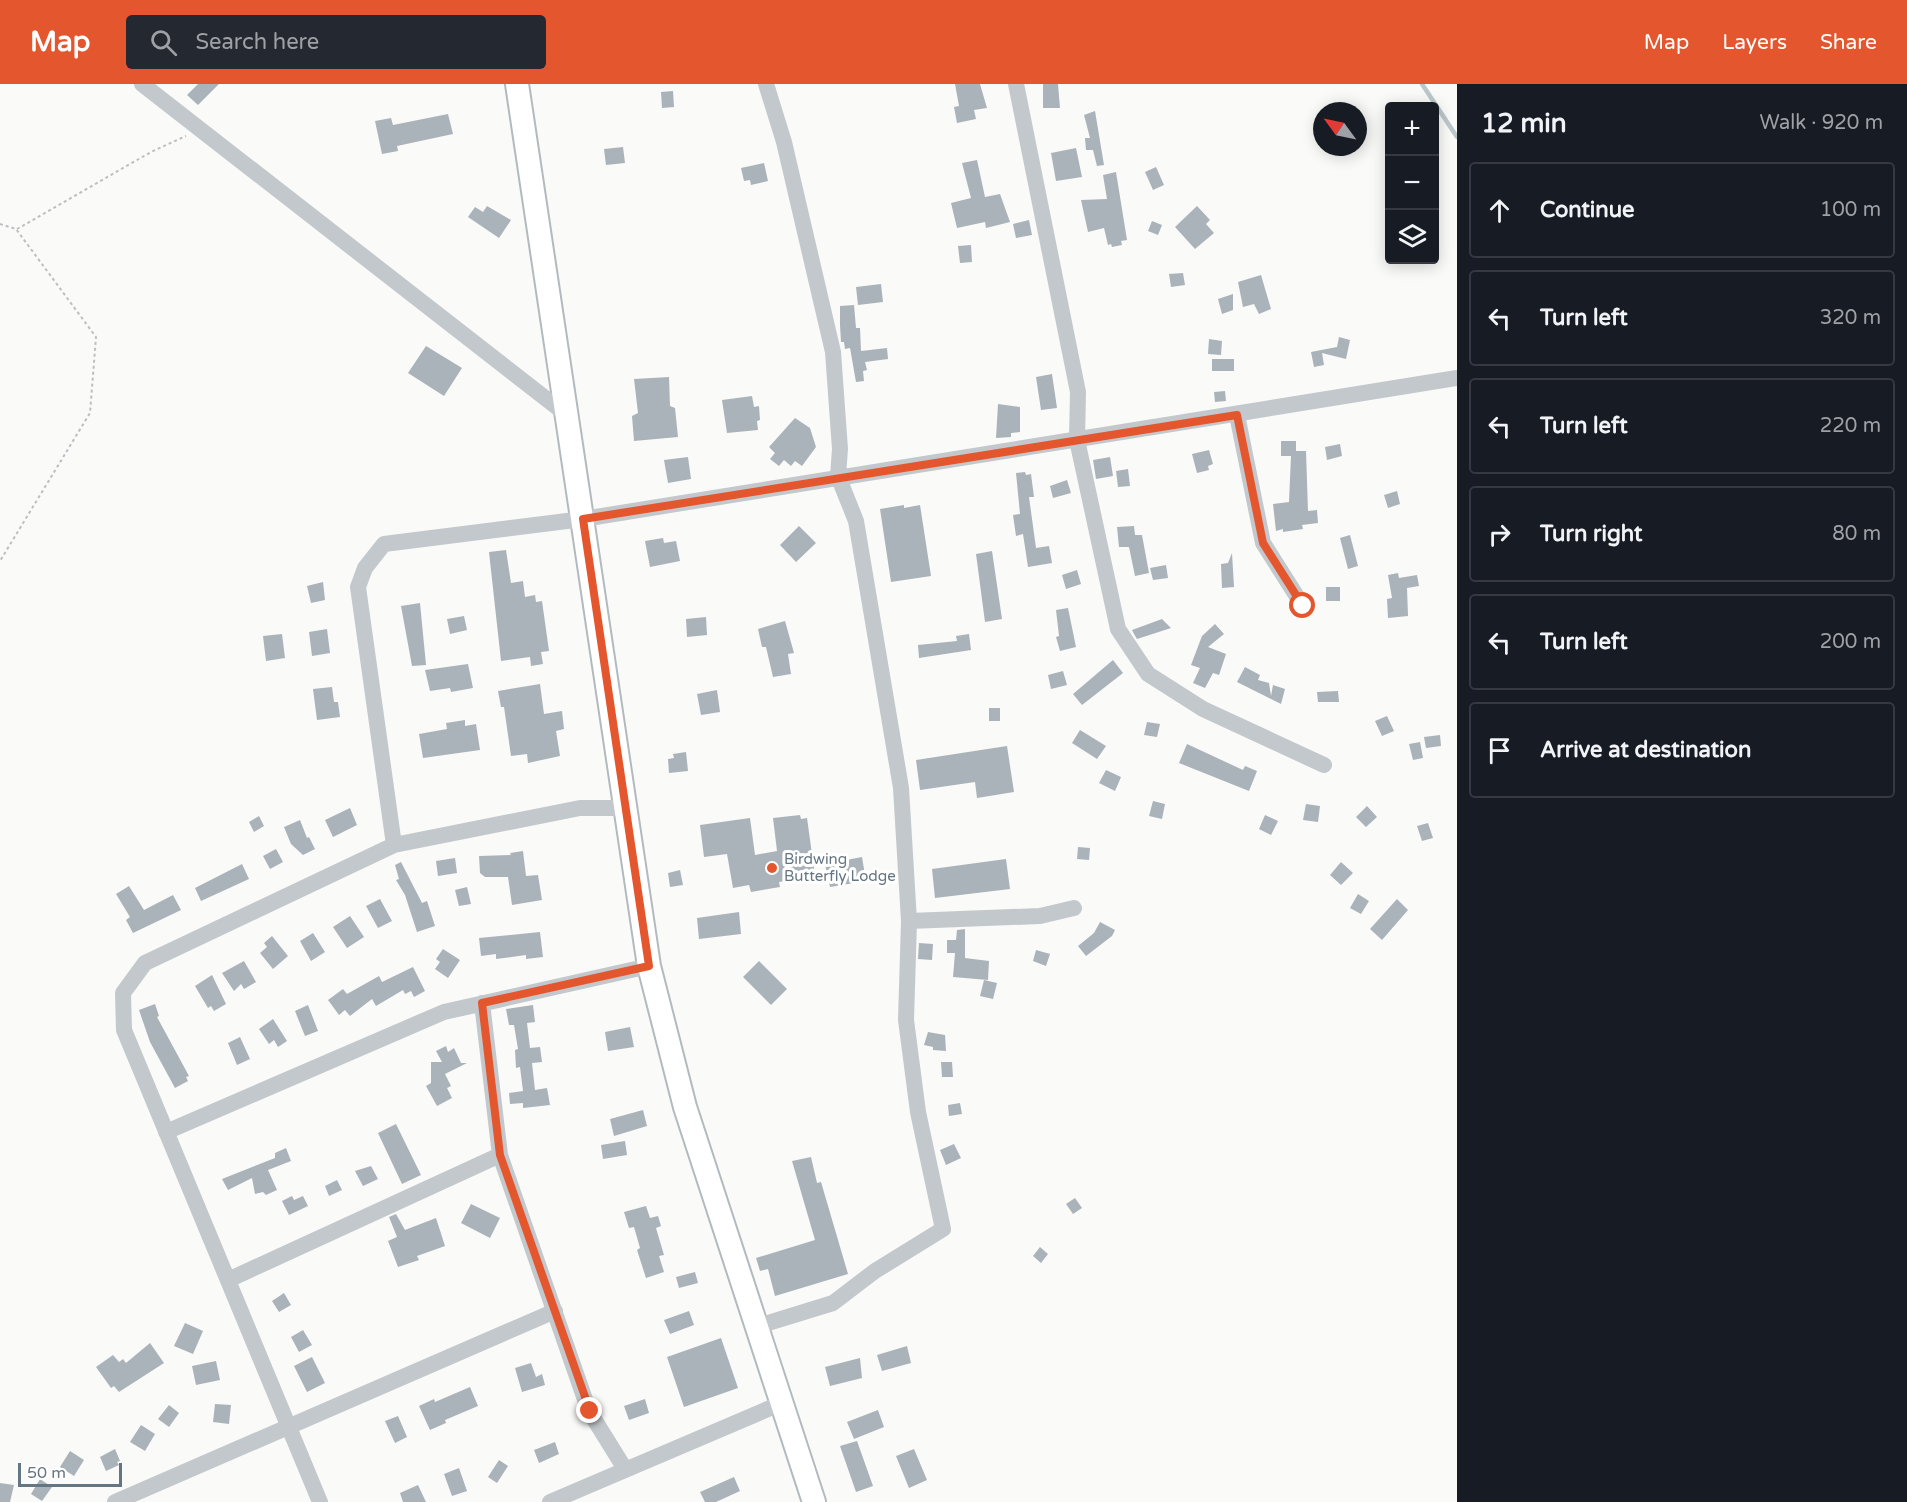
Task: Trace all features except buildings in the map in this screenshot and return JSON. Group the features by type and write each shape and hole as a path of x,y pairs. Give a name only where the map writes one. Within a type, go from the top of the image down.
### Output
{"main road":[{"path":"517,84 649,966 685,1107 814,1502"}],"street":[{"path":"142,84 567,415"},
{"path":"755,1327 833,1303 875,1271 943,1229 918,1112 906,1020 909,921 901,788 856,521 838,476 840,449 833,352 784,142 766,84"},
{"path":"1016,84 1078,392 1077,440 1118,629 1148,674 1203,710 1324,765"},
{"path":"394,845 358,587 365,568 384,544 583,519 838,476 1237,415 1457,378"},
{"path":"1237,415 1263,543 1303,606"},
{"path":"320,1502 124,1030 123,993 145,963 394,845 580,808 626,808"},
{"path":"909,921 1040,916 1074,908"},
{"path":"166,1132 444,1012 649,966"},
{"path":"482,1003 500,1155 590,1411 625,1469"},
{"path":"228,1280 500,1155"},
{"path":"115,1502 555,1311"},
{"path":"550,1502 782,1403"}],"path":[{"path":"16,229 151,152 199,130"},
{"path":"0,224 16,229 96,337 90,412 0,561"}],"waterway":[{"path":"1422,84 1457,137"}],"place":[{"name":"Birdwing Butterfly Lodge","path":"772,868"}],"route":[{"path":"590,1411 500,1155 482,1003 649,966 583,519 838,476 1237,415 1263,543 1303,606"}]}
